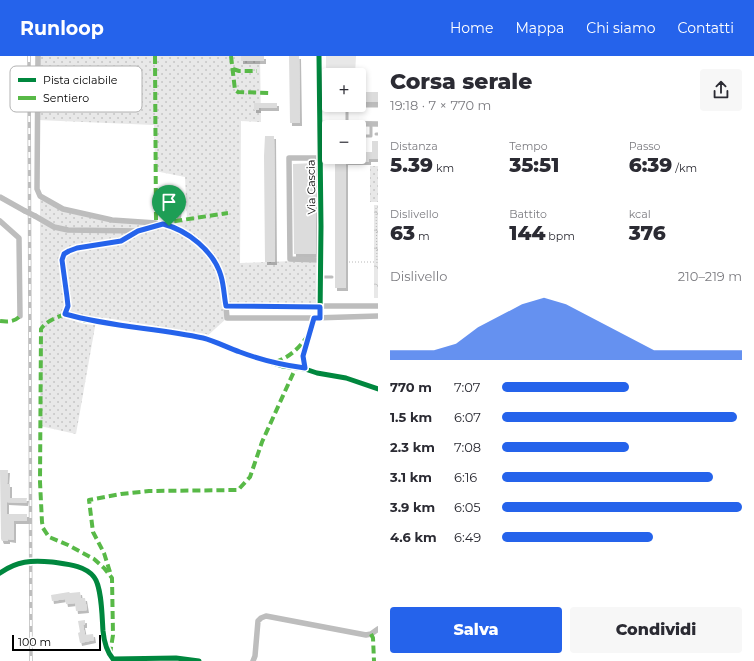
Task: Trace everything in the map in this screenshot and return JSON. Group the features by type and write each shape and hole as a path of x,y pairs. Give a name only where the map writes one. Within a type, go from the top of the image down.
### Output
{"street":[{"path":"38,56 38,66"},
{"name":"Via Cascia","path":"317,318 320,307 321,277 319,56"},
{"path":"38,112 37,189 40,196 63,209 112,220 156,223"},
{"path":"366,124 378,124"},
{"name":"Via Cascia","path":"321,158 289,158 290,259 321,260"},
{"path":"0,197 54,227 68,230 138,231"},
{"path":"0,221 19,238 20,316"},
{"path":"378,306 226,306 227,318 378,316"},
{"path":"65,314 85,320 205,338 241,353 282,366 305,368 346,378 378,389"},
{"path":"0,574 14,565 28,561 67,564 84,569 94,577 100,595 104,639 109,655 113,659 176,658 199,661"},
{"path":"253,661 255,656 258,621 266,616 366,634 371,634 378,629"}],"lane":[{"path":"366,106 378,106"},
{"path":"366,136 371,136 371,124"},
{"path":"156,223 180,230 194,238 214,260 221,275 226,306"},
{"path":"65,314 68,306 62,264 64,254 77,248 121,241 138,231 163,224"},
{"path":"321,277 332,277"},
{"path":"305,368 303,356 317,318"}],"path":[{"path":"346,262 377,263 376,207 378,207"}],"green space":[{"path":"38,56 260,56 261,122 241,121 240,263 321,260 320,307 227,307 227,318 205,338 96,321 76,434 40,426 40,196 63,209 112,220 156,223 187,220 185,177 155,171 154,125 37,120 37,112 142,112 142,66 38,66"},
{"path":"326,56 356,56 355,68 326,68"},
{"path":"370,166 378,166 378,202 370,202"},
{"path":"374,205 378,205 378,298 374,298"}],"building":[{"path":"241,56 264,56 264,61 241,61"},
{"path":"289,56 299,56 300,123 290,123"},
{"path":"366,92 378,92 378,102 366,102"},
{"path":"254,103 277,103 277,108 259,108 259,110 254,110"},
{"path":"265,136 274,136 275,262 265,262"},
{"path":"372,141 378,141 378,159 369,159 369,162 366,162 366,152 372,152"},
{"path":"316,163 316,254 294,254 293,164"},
{"path":"335,164 346,164 346,288 335,288"},
{"path":"175,205 180,205 179,216 175,216"},
{"path":"0,470 8,470 7,484 10,484 10,498 27,498 26,503 7,502 7,514 27,514 27,521 14,521 14,540 8,539 8,541 2,541 1,539"},
{"path":"80,592 81,598 85,598 87,610 76,611 75,603 66,604 65,599 52,601 51,595"},
{"path":"85,620 85,625 83,625 85,635 93,634 94,640 80,643 78,621"}],"railway":[{"path":"29,56 29,66"},
{"path":"29,112 31,661"}],"marked path":[{"path":"155,56 156,223"},
{"path":"231,56 235,90 238,92 272,93"},
{"path":"233,69 239,71 257,71"},
{"path":"163,225 169,222 228,213"},
{"path":"65,314 48,322 41,329 40,482 42,522 43,528 49,537 94,559 112,578 113,635 110,654"},
{"path":"0,321 11,321 20,316"},
{"path":"275,362 295,351 309,334"},
{"path":"110,572 104,553 93,532 89,500 149,491 238,490 250,477 262,442 296,367"},
{"path":"371,634 373,638 374,661"}],"cycle path":[{"path":"319,56 321,226 320,318"},
{"path":"65,314 85,320 205,338 241,353 283,366 346,378 378,389"},
{"path":"0,573 12,566 31,561 69,564 85,570 94,577 99,588 105,642 113,659 176,658 199,661"}],"route":[{"path":"163,224 169,226 194,238 214,260 221,275 226,306 320,307 320,318 314,318 303,356 305,368 282,366 241,353 205,338 85,320 65,314 68,306 62,260 64,254 77,248 121,241 138,231 163,224"}]}
